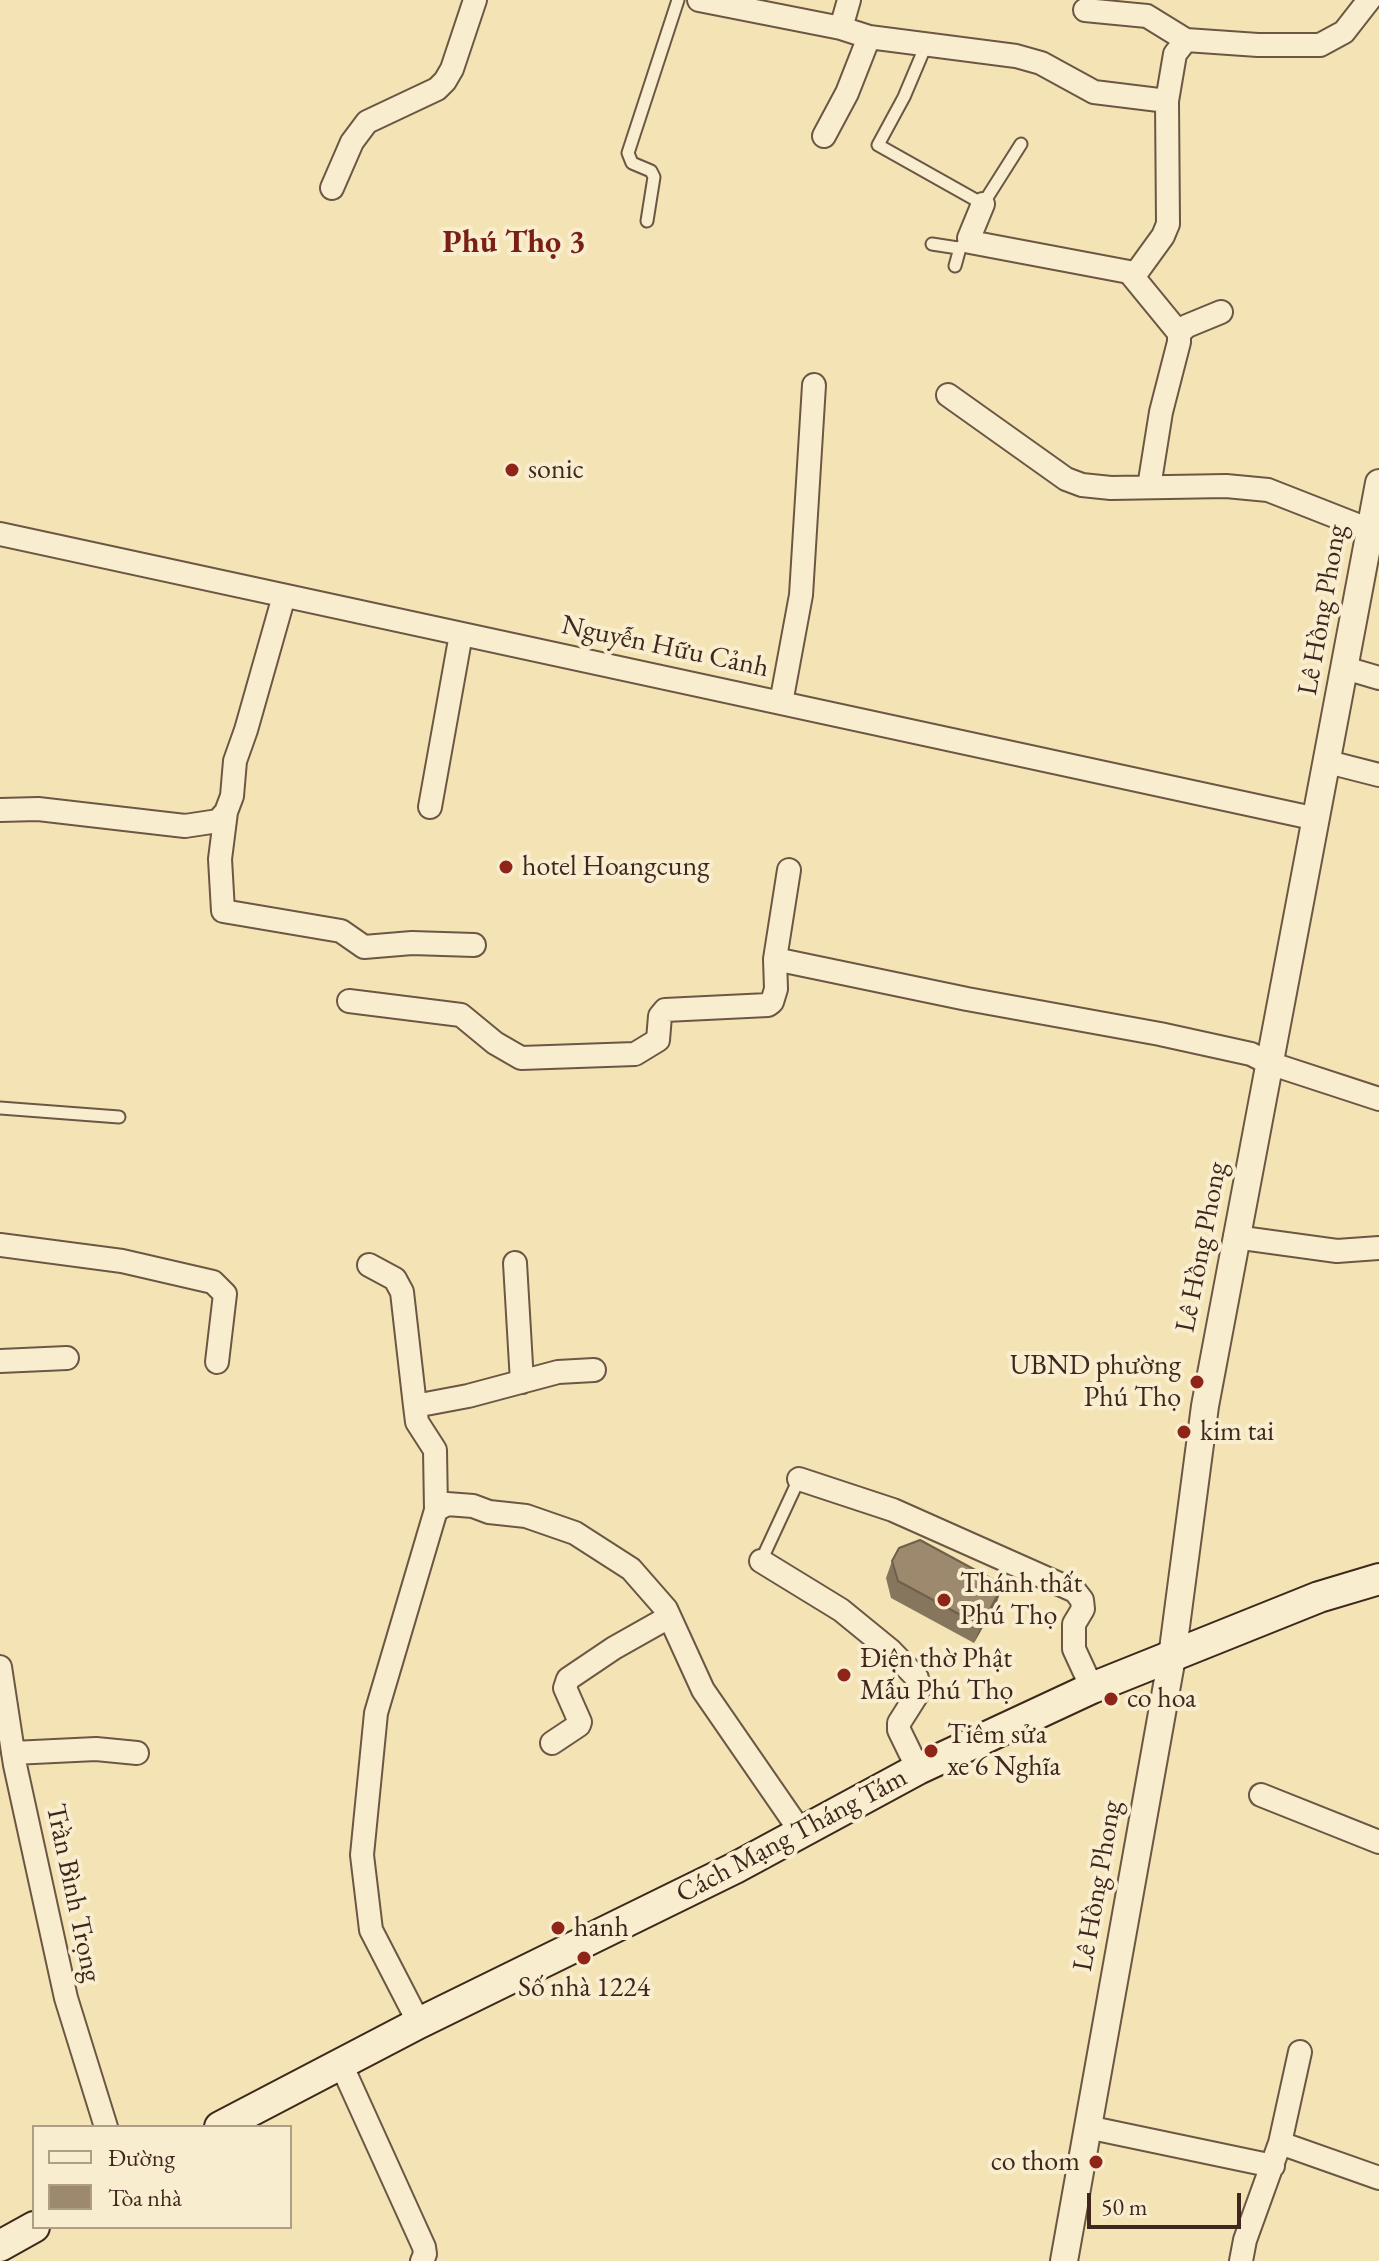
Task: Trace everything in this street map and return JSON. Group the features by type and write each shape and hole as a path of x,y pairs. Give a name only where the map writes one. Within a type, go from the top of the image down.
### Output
{"main road":[{"name":"Cách Mạng Tháng Tám","path":"224,2125 419,2023 722,1875 918,1769 1092,1688 1319,1597 1379,1579"},
{"path":"0,2246 32,2228"}],"street":[{"path":"332,188 352,142 367,122 437,89 445,81 475,0"},
{"path":"699,0 841,28 869,37 1016,56 1041,63 1094,92 1167,101"},
{"path":"841,28 849,0"},
{"path":"1085,10 1147,16 1186,40 1320,45 1344,32 1369,0"},
{"path":"824,136 847,93 869,37"},
{"path":"1134,276 1168,224 1167,101 1175,54 1186,40"},
{"path":"983,204 965,245 1119,269 1134,276 1179,333 1161,412 1149,487"},
{"path":"1179,333 1187,326 1221,312"},
{"path":"781,703 801,595 814,385"},
{"path":"948,395 1066,479 1082,485 1226,486 1268,490 1370,530"},
{"name":"Lê Hồng Phong","path":"1064,2261 1172,1657 1205,1406 1235,1237 1378,493"},
{"name":"Nguyễn Hữu Cảnh","path":"0,534 1317,819"},
{"path":"284,596 251,716 235,761 220,859 223,911 341,931 364,947 412,943 474,945"},
{"path":"430,807 461,634"},
{"path":"1345,668 1379,678"},
{"path":"1328,762 1379,775"},
{"path":"0,810 38,809 185,826 218,821 226,812"},
{"path":"349,1001 461,1015 495,1043 521,1058 635,1054 658,1040 660,1016 665,1010 768,1005 772,1002 776,989 775,959 789,870"},
{"path":"775,959 1251,1054 1269,1063 1379,1099"},
{"path":"1235,1237 1337,1251 1379,1248"},
{"path":"0,1245 122,1261 213,1282 225,1294 217,1362"},
{"path":"515,1263 522,1382"},
{"path":"369,1265 395,1279 402,1292 417,1422 435,1450 436,1510 376,1713 362,1855 371,1930 419,2023"},
{"path":"0,1361 67,1358"},
{"path":"415,1406 468,1396 558,1372 594,1370"},
{"path":"799,1479 893,1510 1075,1591 1082,1600 1083,1609 1074,1624 1074,1649 1092,1688"},
{"path":"436,1510 447,1504 526,1516 575,1533 631,1569 669,1617 703,1690 801,1832"},
{"path":"761,1561 841,1610 890,1650 917,1678 918,1693 899,1723 899,1730 918,1769"},
{"path":"552,1743 580,1722 565,1688 568,1679 669,1617"},
{"name":"Trần Bình Trọng","path":"0,1667 13,1753 66,1998 105,2125"},
{"path":"13,1753 96,1749 137,1753"},
{"path":"1261,1795 1379,1842"},
{"path":"1241,2261 1245,2240 1280,2143 1300,2052"},
{"path":"341,2064 424,2247 422,2261"},
{"path":"1087,2127 1273,2166"},
{"path":"1280,2143 1379,2178"}],"lane":[{"path":"647,221 654,177 651,171 632,163 628,153 678,0"},
{"path":"926,45 904,97 878,145 983,204 1021,144"},
{"path":"932,244 965,245 955,266"},
{"path":"0,1108 119,1117"},
{"path":"761,1561 799,1479"}],"building":[{"path":"920,1540 1003,1585 981,1626 898,1581 892,1561 899,1548"}],"place":[{"name":"sonic","path":"512,470"},
{"name":"hotel Hoangcung","path":"506,867"},
{"name":"UBND phường Phú Thọ","path":"1197,1382"},
{"name":"kim tai","path":"1184,1432"},
{"name":"Thánh thất Phú Thọ","path":"944,1600"},
{"name":"Điện thờ Phật Mẫu Phú Thọ","path":"844,1675"},
{"name":"co hoa","path":"1111,1699"},
{"name":"Tiêm sửa xe 6 Nghĩa","path":"931,1751"},
{"name":"hanh","path":"558,1928"},
{"name":"Số nhà 1224","path":"584,1958"},
{"name":"co thom","path":"1096,2162"}],"district":[{"name":"Phú Thọ 3","path":"514,243"}]}
